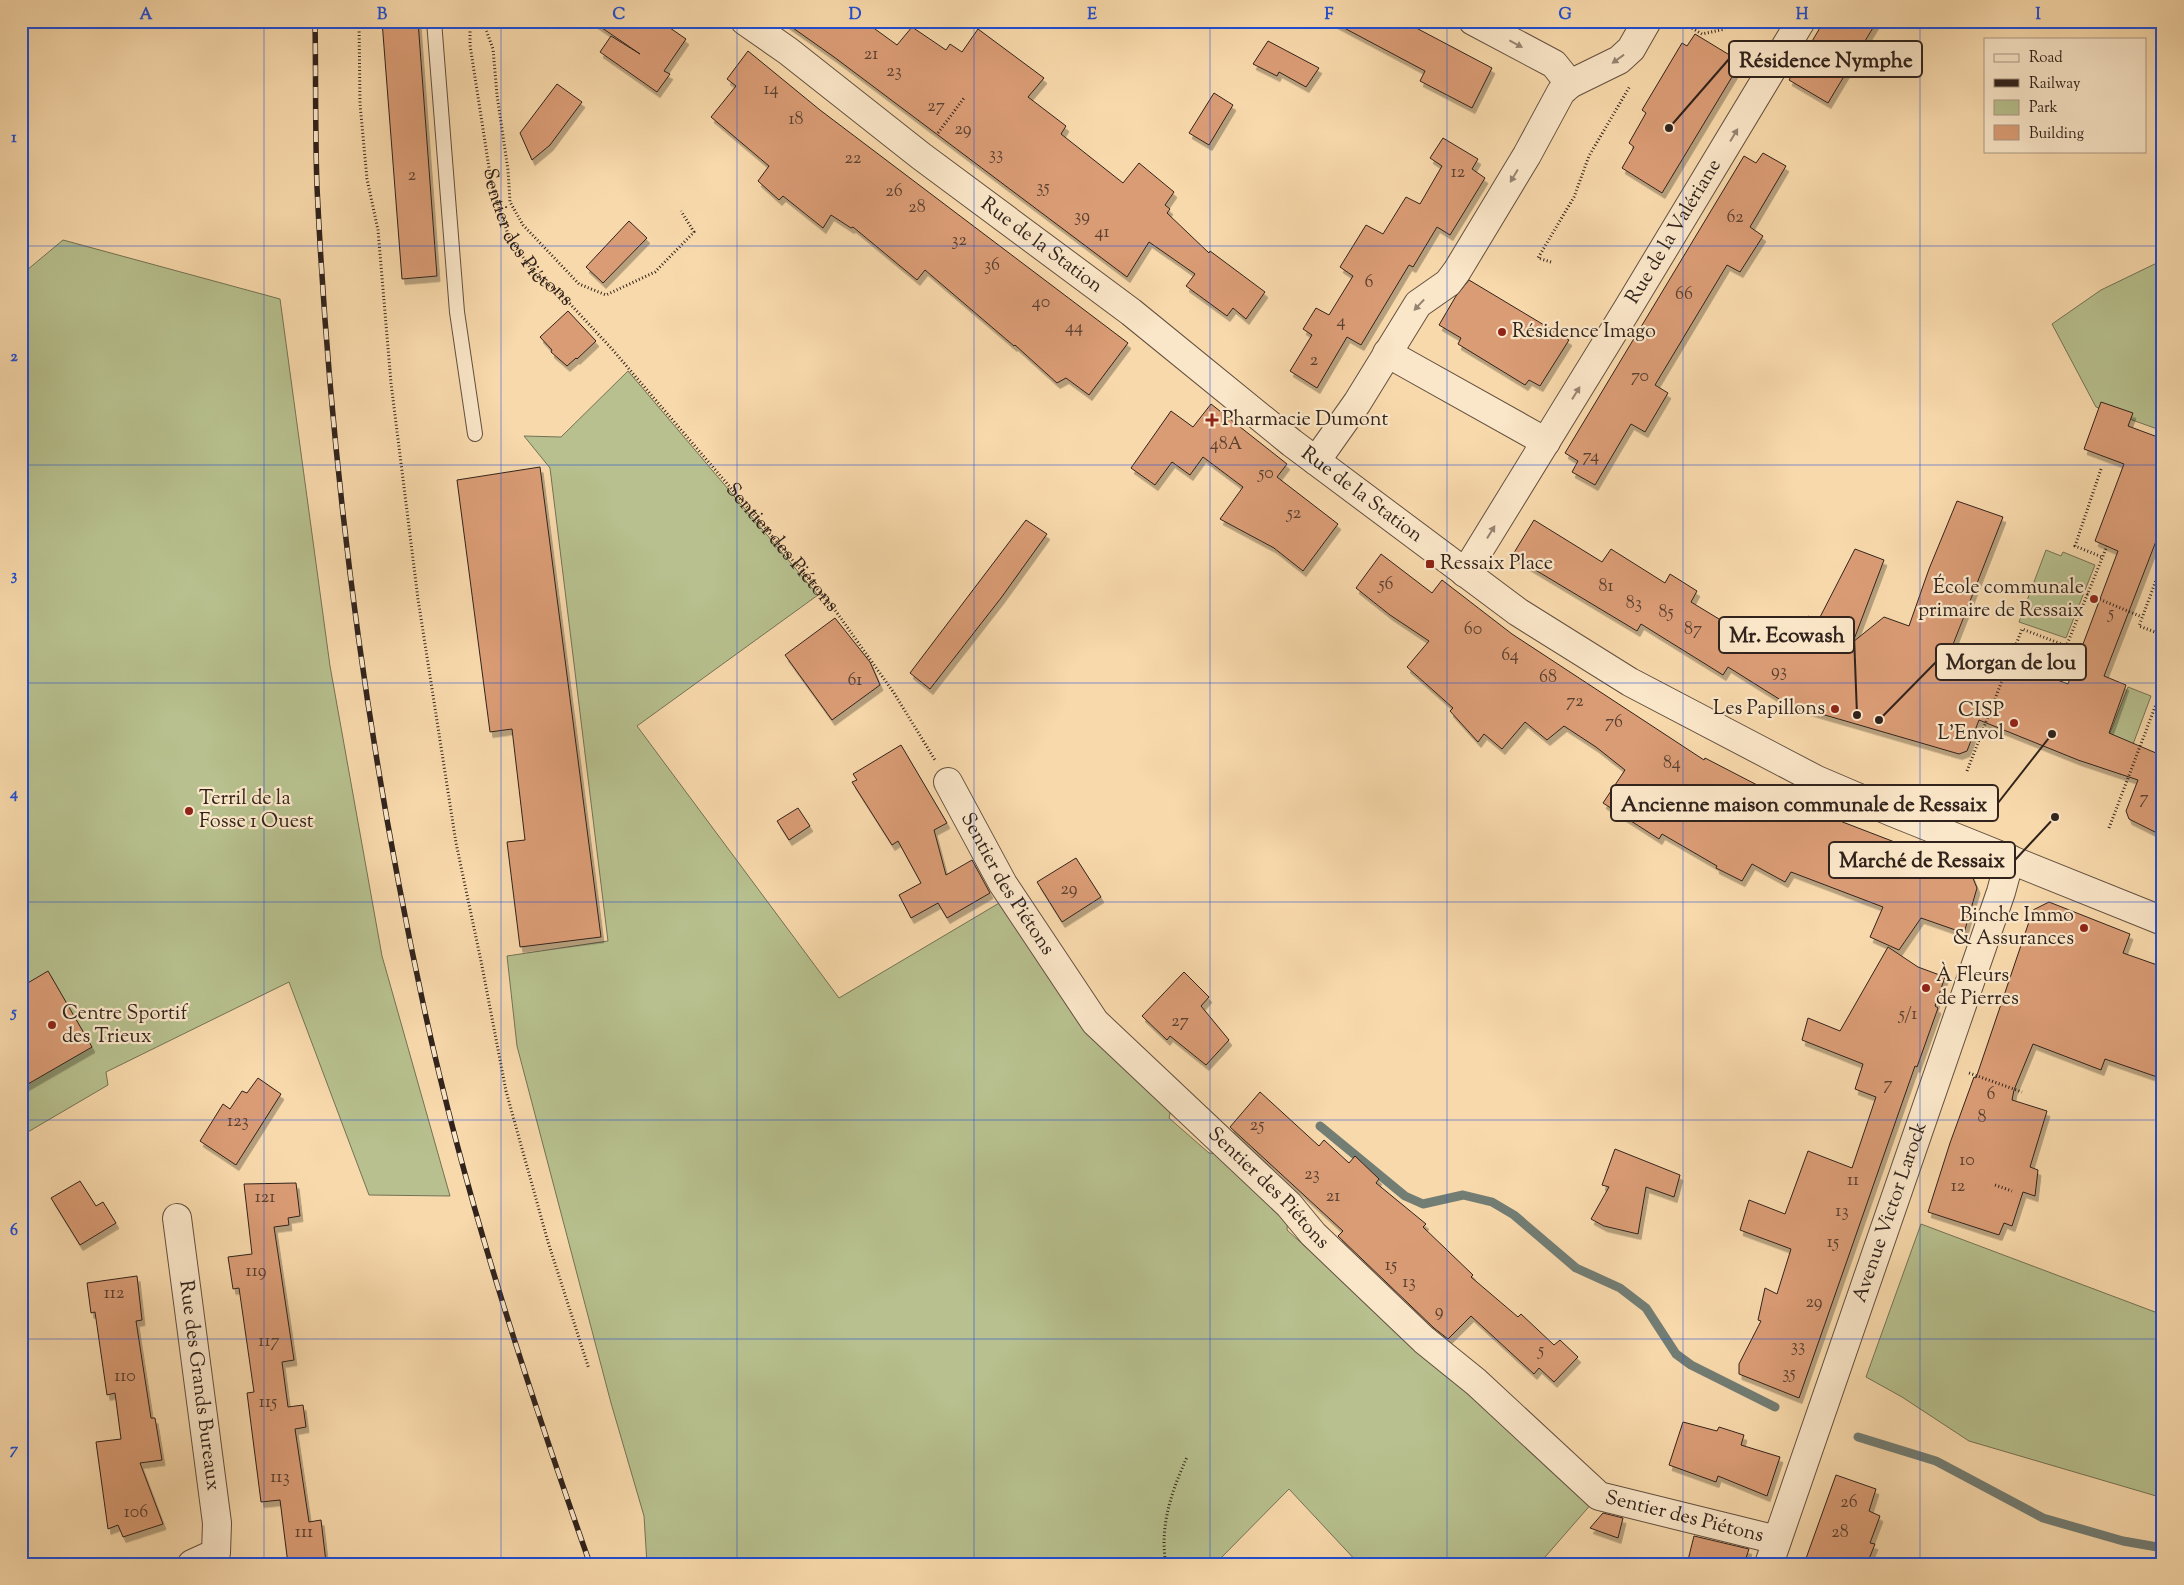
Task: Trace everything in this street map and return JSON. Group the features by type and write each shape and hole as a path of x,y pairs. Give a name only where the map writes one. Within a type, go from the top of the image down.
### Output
{"street":[{"name":"Rue de la Station","path":"745,21 788,51 921,156 1131,312 1316,460 1518,612 1630,682 1817,780 2163,921"},
{"path":"1472,21 1554,64 1570,84"},
{"path":"1316,460 1357,403 1418,304 1448,283 1458,271 1527,155 1560,92 1570,84 1619,60 1630,49 1647,21"},
{"name":"Rue de la Valériane","path":"1466,573 1801,21"},
{"path":"1387,353 1546,442"},
{"name":"Sentier des Piétons","path":"948,782 1003,884 1095,1022 1289,1205 1312,1234 1424,1340 1476,1382 1599,1496 1776,1556"},
{"name":"Avenue Victor Larock","path":"1776,1556 2001,892 2010,859"},
{"name":"Rue des Grands Bureaux","path":"177,1218 215,1500 217,1523 211,1560"}],"lane":[{"path":"434,21 457,312 475,434"}],"path":[{"path":"359,21 360,104 368,179 378,230 391,383 418,599 456,843 506,1091 548,1242 589,1369"},
{"name":"Sentier des Piétons","path":"470,21 470,45 492,187 509,237 536,276 559,292 612,349 835,610 894,693 948,782"},
{"path":"483,21 493,49 497,95 508,170 510,202 523,225 579,284 606,295 655,272 694,232 681,210"},
{"path":"1680,21 1702,34 1725,29"},
{"path":"1551,262 1538,258 1574,197 1589,156 1634,80"},
{"path":"921,156 964,98"},
{"path":"2101,469 2075,546 2102,557"},
{"path":"2066,647 2107,546"},
{"path":"2163,568 2161,567 2139,626 2163,635"},
{"path":"2087,594 2142,617"},
{"path":"1967,771 2022,630 2072,648"},
{"path":"2109,828 2163,686"},
{"path":"1942,1064 2022,1092"},
{"path":"1995,1186 2012,1191"},
{"path":"1166,1564 1163,1552 1166,1516 1179,1474 1187,1457"}],"green space":[{"name":"Terril de la Fosse 1 Ouest","path":"63,240 280,299 330,666 382,956 450,1196 369,1195 289,982 106,1072 108,1085 21,1136 21,275"},
{"path":"2163,260 2163,431 2096,407 2052,324 2101,290"},
{"path":"628,371 818,595 637,726 839,998 1006,899 1172,1104 1169,1118 1209,1153 1225,1155 1288,1215 1287,1230 1365,1301 1465,1381 1593,1502 1539,1564 1359,1564 1289,1489 1215,1564 647,1564 644,1516 611,1403 517,1046 507,956 608,941 550,468 524,436 561,437"},
{"path":"2046,550 2061,556 2063,552 2095,565 2066,638 2019,622"},
{"path":"2128,687 2151,696 2132,747 2108,738"},
{"path":"1921,1224 2163,1315 2163,1498 1969,1441 1902,1397 1866,1377"}],"building":[{"path":"382,21 418,21 437,276 402,279"},
{"path":"592,21 660,21 686,39 664,71 670,74 657,92 600,52 611,36 640,54"},
{"path":"783,21 864,21 897,45 912,27 946,50 950,44 962,52 978,29 1044,78 1028,97 1066,126 1061,134 1123,183 1139,163 1174,192 1165,205 1170,209 1167,213 1209,253 1210,251 1265,292 1246,319 1233,308 1227,316 1186,286 1195,274 1149,242 1127,277 834,57"},
{"path":"1331,21 1403,21 1492,68 1472,108 1420,81 1425,71"},
{"path":"1824,21 1877,21 1828,103 1789,80"},
{"path":"1695,34 1741,62 1662,193 1622,168 1634,147 1629,143 1646,113 1642,110 1682,43 1687,46"},
{"path":"1268,41 1319,68 1306,87 1279,72 1277,76 1253,64"},
{"path":"748,51 820,110 1128,343 1089,395 1066,378 1057,383 1015,345 925,270 917,280 853,227 851,228 831,215 823,228 783,196 779,200 758,181 769,166 711,117 736,86 727,79"},
{"path":"557,84 582,102 550,145 532,160 520,133"},
{"path":"1214,93 1233,105 1209,145 1189,133"},
{"path":"1443,138 1478,159 1472,169 1485,178 1450,235 1437,227 1413,267 1409,265 1361,345 1347,337 1317,388 1290,371 1312,335 1303,329 1316,308 1329,315 1353,276 1340,267 1366,225 1383,234 1406,197 1420,204 1442,166 1430,158"},
{"path":"1763,153 1786,166 1750,227 1763,236 1740,272 1727,265 1655,385 1668,393 1645,432 1631,424 1595,485 1572,472 1578,461 1565,453 1744,156 1756,163"},
{"path":"629,221 647,238 603,283 586,267"},
{"name":"Résidence Imago","path":"1469,280 1569,340 1540,386 1529,380 1525,385 1458,344 1461,338 1439,325 1456,296"},
{"path":"568,311 596,341 567,366 551,352 552,350 540,337"},
{"path":"2101,402 2133,413 2128,426 2163,439 2163,523 2104,676 2126,685 2109,733 2163,756 2163,836 2129,819 2126,811 2138,780 2078,760 1979,720 1967,751 1959,754 1787,704 1728,667 1723,675 1641,624 1637,631 1512,556 1534,520 1602,562 1611,549 1665,583 1670,574 1697,591 1691,602 1747,636 1750,630 1788,653 1808,616 1818,621 1855,549 1884,560 1853,642 1884,617 1909,626 1929,569 1957,501 2003,517 1950,652 2015,674 2018,665 2068,684 2118,551 2095,541 2124,464 2084,449"},
{"path":"1211,404 1287,464 1277,477 1338,524 1303,571 1274,548 1220,519 1243,487 1203,457 1190,475 1172,462 1155,485 1131,468 1171,411 1193,427"},
{"path":"540,467 601,937 520,947 507,842 525,840 512,729 490,732 457,480"},
{"path":"1026,520 1047,534 1001,598 930,689 910,673"},
{"path":"1381,554 1432,593 1442,580 1512,634 1704,760 1705,758 1761,787 1827,816 1970,871 1977,888 1964,933 1921,918 1899,950 1870,937 1883,907 1791,872 1785,882 1752,864 1742,881 1716,868 1717,866 1662,834 1659,839 1603,803 1625,770 1596,747 1564,726 1547,740 1525,722 1502,749 1484,734 1478,742 1450,711 1453,708 1407,667 1429,641 1390,615 1356,588"},
{"path":"835,618 870,662 880,685 832,720 785,655"},
{"path":"901,745 947,823 934,830 946,875 972,860 990,893 947,918 938,903 911,918 899,895 921,883 898,841 892,845 852,782 857,780 853,774"},
{"path":"798,808 810,826 789,840 777,821"},
{"path":"1076,858 1101,897 1062,922 1037,882"},
{"path":"2049,902 2130,934 2123,953 2163,967 2163,1079 2105,1059 2101,1070 2033,1044 2014,1090 2012,1100 2047,1111 2030,1167 2038,1170 2035,1196 2023,1192 2012,1226 2004,1223 1999,1235 1928,1212 1950,1143 1974,1077 1976,1078 2033,910"},
{"path":"1888,947 1918,967 1945,977 1935,1006 1938,1008 1917,1067 1915,1066 1799,1398 1739,1374 1739,1364 1761,1321 1758,1320 1765,1288 1777,1294 1791,1249 1740,1230 1749,1200 1785,1214 1808,1151 1852,1168 1876,1097 1855,1089 1863,1064 1802,1040 1808,1018 1840,1031"},
{"path":"48,971 92,1047 21,1088 21,987"},
{"path":"1184,972 1209,997 1201,1006 1229,1040 1206,1065 1170,1036 1167,1040 1142,1016"},
{"path":"258,1078 281,1094 236,1165 200,1141 223,1104 230,1109 242,1091 247,1093"},
{"path":"1260,1092 1319,1146 1324,1140 1349,1163 1355,1156 1379,1179 1376,1183 1426,1224 1423,1227 1473,1275 1471,1277 1518,1317 1521,1314 1554,1345 1560,1340 1578,1357 1554,1382 1539,1368 1534,1374 1471,1316 1448,1339 1434,1328 1338,1236 1343,1231 1230,1127"},
{"path":"1615,1149 1680,1175 1674,1197 1646,1187 1638,1234 1604,1226 1591,1219 1609,1187 1602,1185"},
{"path":"80,1181 96,1206 103,1202 116,1223 80,1245 51,1198"},
{"path":"296,1183 300,1216 288,1218 289,1225 274,1227 294,1360 282,1362 288,1407 303,1405 306,1427 295,1429 309,1522 321,1520 326,1562 312,1564 288,1564 280,1500 261,1502 247,1393 254,1392 239,1288 233,1289 228,1257 252,1254 244,1184"},
{"path":"137,1276 142,1320 136,1321 151,1418 155,1418 162,1460 140,1463 163,1524 123,1537 118,1525 108,1529 96,1442 121,1439 115,1393 107,1395 95,1312 91,1313 87,1283"},
{"path":"1683,1422 1717,1431 1719,1427 1744,1435 1741,1445 1780,1457 1767,1496 1718,1476 1716,1482 1669,1465"},
{"path":"1836,1475 1876,1489 1869,1511 1880,1516 1870,1543 1875,1544 1867,1564 1804,1564"},
{"path":"1603,1513 1623,1518 1618,1538 1590,1528"},
{"path":"1694,1536 1749,1549 1744,1564 1687,1564"}],"waterway":[{"path":"1320,1126 1405,1196 1423,1204 1463,1195 1492,1202 1514,1215 1576,1268 1620,1288 1646,1308 1676,1354 1691,1365 1775,1407"},
{"path":"1858,1437 1936,1461 2043,1518 2123,1541 2163,1548"}],"railway":[{"path":"315,21 317,187 323,290 341,495 367,699 402,902 439,1074 477,1216 519,1356 590,1564"}],"place":[{"name":"Résidence Nymphe","path":"1669,128"},
{"name":"Résidence Imago","path":"1502,332"},
{"name":"Pharmacie Dumont","path":"1212,420"},
{"name":"Ressaix Place","path":"1430,564"},
{"name":"École communale primaire de Ressaix","path":"2094,599"},
{"name":"Les Papillons","path":"1835,709"},
{"name":"Mr. Ecowash","path":"1857,715"},
{"name":"Morgan de lou","path":"1879,720"},
{"name":"CISP L'Envol","path":"2014,723"},
{"name":"Ancienne maison communale de Ressaix","path":"2052,734"},
{"name":"Terril de la Fosse 1 Ouest","path":"189,811"},
{"name":"Marché de Ressaix","path":"2055,817"},
{"name":"Binche Immo & Assurances","path":"2084,928"},
{"name":"À Fleurs de Pierres","path":"1926,988"},
{"name":"Centre Sportif des Trieux","path":"52,1025"}]}
